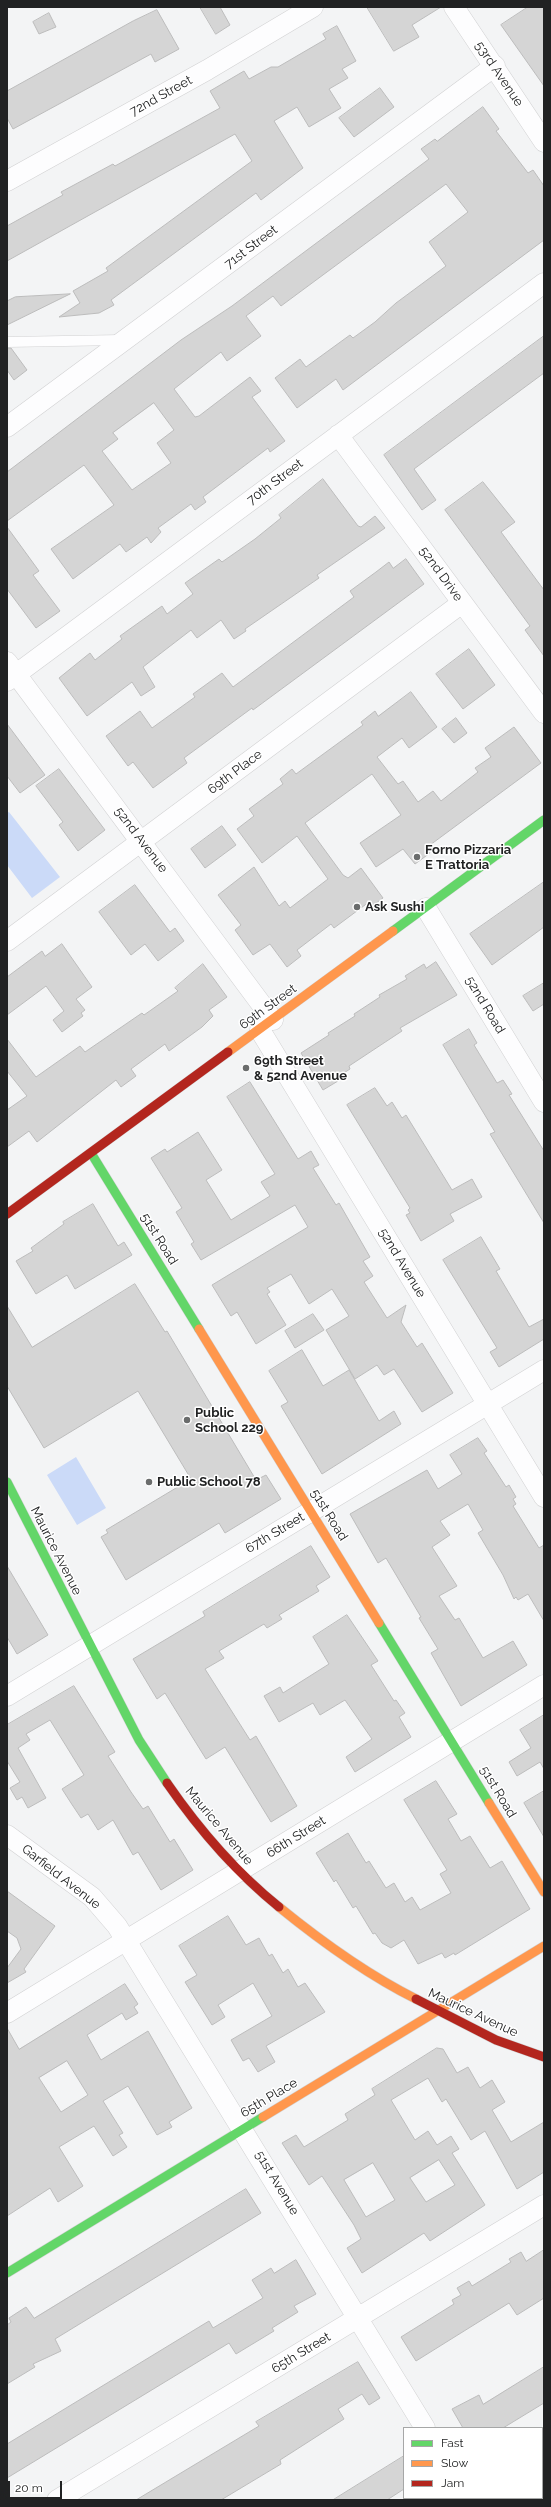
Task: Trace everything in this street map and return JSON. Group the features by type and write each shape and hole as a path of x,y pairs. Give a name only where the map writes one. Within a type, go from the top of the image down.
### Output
{"street":[{"name":"72nd Street","path":"7,181 207,70 313,7"},
{"name":"53rd Avenue","path":"454,7 495,66 544,142"},
{"name":"71st Street","path":"7,427 495,66"},
{"name":"70th Street","path":"10,672 338,435 544,283"},
{"name":"52nd Drive","path":"338,435 544,713"},
{"name":"69th Place","path":"7,940 462,603"},
{"name":"52nd Avenue","path":"10,672 142,841 266,1025 544,1497"},
{"name":"69th Street","path":"7,1214 544,820"},
{"name":"52nd Road","path":"426,908 544,1102"},
{"name":"51st Road","path":"91,1153 544,1892"},
{"name":"67th Street","path":"7,1696 544,1370"},
{"name":"Maurice Avenue","path":"7,1482 89,1646 139,1740 164,1779 193,1819 240,1872 295,1923 331,1951 369,1975 498,2041 525,2052 544,2057"},
{"name":"66th Street","path":"7,2013 544,1685"},
{"name":"Garfield Avenue","path":"7,1836 92,1897 108,1914 126,1940"},
{"name":"51st Avenue","path":"126,1940 425,2427"},
{"name":"65th Place","path":"7,2273 544,1946"},
{"name":"65th Street","path":"57,2500 544,2205"}],"lane":[{"path":"7,342 125,340"}],"shaded area":[{"path":"9,812 60,877 32,898 7,865 7,813"},
{"path":"76,1457 106,1508 77,1525 47,1475"}],"building":[{"path":"200,7 220,7 230,25 216,34"},
{"path":"367,7 441,7 412,25 419,37 394,51"},
{"path":"528,7 544,7 544,86 501,25"},
{"path":"157,10 179,49 155,62 151,54 13,129 7,118 7,91 133,21"},
{"path":"49,13 56,27 39,34 33,22"},
{"path":"337,26 356,61 342,69 348,78 329,89 341,108 309,127 297,107 274,121 303,168 261,200 256,193 111,300 114,305 99,313 59,317 80,303 73,291 108,271 106,268 252,161 235,134 7,261 7,226 63,195 61,192 113,164 115,166 220,108 210,91 244,71 249,79 271,67 278,67 326,39 323,34"},
{"path":"380,88 394,107 354,137 339,118"},
{"path":"483,107 499,129 496,131 528,173 533,170 544,186 544,240 343,390 336,379 297,408 275,378 300,359 306,367 350,335 353,338 375,322 396,303 446,266 429,242 468,212 446,184 281,306 273,296 246,316 261,336 227,361 221,352 174,389 195,417 199,416 250,377 261,391 252,397 285,441 270,452 268,448 203,497 206,502 195,510 191,504 158,528 161,532 151,543 147,537 126,552 120,544 73,579 51,549 114,505 84,465 7,521 7,472 181,340 232,306 429,159 421,149 435,139 437,141","holes":["154,403 174,430 157,443 171,463 132,490 102,451 118,439 113,433"]},
{"path":"70,294 7,325 7,301 15,297"},
{"path":"544,336 544,373 414,469 436,500 422,510 384,455"},
{"path":"7,348 11,348 27,370 14,380 7,370"},
{"path":"323,479 358,526 361,527 375,516 385,528 317,575 319,578 245,629 246,631 234,639 221,620 197,638 191,630 143,667 155,687 141,696 132,682 87,716 59,678 90,653 95,660 122,639 120,636 162,606 167,614 193,594 185,583 219,559 222,562 255,539 281,518 279,515"},
{"path":"483,482 515,522 501,532 544,590 544,656 525,630 530,626 445,510"},
{"path":"7,527 39,571 33,575 60,611 36,628 7,589"},
{"path":"406,559 424,584 253,710 252,708 184,758 187,763 153,788 133,762 128,766 106,736 140,711 152,728 195,697 193,694 222,673 233,687 354,597 350,591 389,562 393,568"},
{"path":"469,649 495,685 463,709 436,674"},
{"path":"411,692 437,727 409,748 402,738 377,757 398,784 403,781 418,802 433,791 441,801 478,772 475,768 491,757 485,748 514,727 541,763 426,848 430,853 415,864 403,849 376,867 360,843 401,815 372,774 305,823 343,875 348,878 361,868 383,898 372,906 369,902 334,928 331,924 297,950 301,956 287,967 270,944 253,955 235,930 241,925 218,895 254,867 279,906 285,901 290,908 328,879 297,836 262,863 237,829 254,816 249,809 283,784 280,779 292,769 296,774 363,725 361,722 375,711 378,716"},
{"path":"456,718 467,733 454,743 442,729"},
{"path":"7,724 45,775 20,793 7,776"},
{"path":"59,769 105,830 78,851 59,825 63,822 36,786"},
{"path":"222,826 236,845 205,868 191,849"},
{"path":"544,882 544,927 492,965 470,934"},
{"path":"135,885 170,932 175,928 184,941 158,961 145,944 131,955 99,912"},
{"path":"62,944 92,987 76,999 85,1010 81,1013 83,1016 62,1032 53,1020 64,1011 46,986 7,1015 7,977 42,951 45,956"},
{"path":"436,962 457,995 400,1028 402,1031 349,1066 350,1069 336,1078 338,1081 323,1090 301,1053 329,1035 328,1033 355,1016 354,1014 380,997 379,995 407,979 405,976 424,964 426,968"},
{"path":"203,964 227,997 209,1010 213,1016 202,1027 169,1051 165,1044 131,1069 136,1076 121,1087 116,1080 37,1142 29,1131 7,1147 7,1110 27,1096 7,1071 7,1039 36,1077 80,1046 85,1052 142,1013 144,1015 178,991 175,988"},
{"path":"544,983 544,1004 533,1011 523,996"},
{"path":"469,1029 477,1043 474,1045 497,1083 503,1080 512,1094 509,1095 544,1151 544,1223 490,1134 495,1132 443,1045"},
{"path":"250,1082 298,1159 311,1151 319,1165 313,1168 336,1205 339,1203 370,1257 363,1261 373,1276 364,1282 387,1318 406,1305 401,1322 417,1347 422,1343 453,1393 422,1412 394,1369 384,1375 377,1365 355,1379 326,1330 349,1316 332,1289 309,1304 291,1274 267,1288 270,1292 267,1294 286,1325 256,1344 237,1312 231,1316 212,1285 308,1227 295,1205 201,1260 191,1244 194,1242 176,1212 182,1208 151,1158 165,1149 167,1152 198,1132 222,1170 206,1180 231,1220 270,1196 261,1182 275,1174 227,1097"},
{"path":"375,1088 387,1106 392,1102 402,1118 406,1115 452,1190 472,1179 482,1197 450,1214 454,1221 421,1241 406,1215 410,1213 408,1210 410,1208 347,1105"},
{"path":"93,1204 118,1246 124,1242 132,1255 75,1289 67,1275 36,1294 16,1261 33,1251 31,1248 64,1224 63,1222"},
{"path":"481,1237 500,1269 496,1271 529,1327 544,1319 544,1339 499,1367 490,1352 497,1348 443,1260"},
{"name":"Public School 229","path":"135,1284 165,1332 167,1331 256,1480 266,1475 281,1499 225,1533 219,1523 126,1580 101,1537 108,1533 106,1530 191,1479 138,1391 44,1448 7,1386 7,1306 32,1347"},
{"path":"313,1314 324,1330 295,1348 285,1331"},
{"path":"302,1350 323,1386 349,1370 379,1421 394,1411 401,1424 322,1474 281,1406 288,1402 269,1371"},
{"path":"478,1438 487,1451 484,1453 506,1487 509,1485 516,1497 513,1499 516,1504 513,1506 539,1548 544,1545 544,1621 528,1594 518,1600 516,1597 514,1599 503,1575 478,1533 483,1530 468,1504 440,1521 450,1535 432,1547 457,1586 439,1596 455,1620 459,1618 483,1658 513,1641 527,1665 461,1706 431,1653 438,1649 419,1618 421,1617 386,1558 378,1563 350,1514 427,1470 438,1489 462,1474 450,1455"},
{"path":"311,1546 330,1577 316,1586 319,1591 279,1615 282,1619 267,1628 264,1624 219,1651 224,1658 205,1669 250,1740 256,1736 297,1806 271,1822 225,1747 206,1759 165,1693 157,1699 133,1659 205,1616 203,1612"},
{"path":"7,1566 48,1635 17,1654 7,1637"},
{"path":"347,1615 378,1661 371,1665 394,1701 396,1700 405,1713 399,1717 411,1737 355,1772 346,1757 372,1739 345,1700 320,1715 313,1703 279,1722 264,1696 280,1687 283,1693 329,1664 313,1637"},
{"path":"74,1686 115,1752 108,1756 131,1792 143,1809 148,1806 170,1842 174,1839 193,1870 161,1890 138,1852 133,1855 113,1820 98,1830 88,1814 81,1818 71,1803 62,1789 84,1775 50,1720 26,1734 30,1740 18,1748 46,1798 28,1808 22,1797 17,1800 10,1788 20,1782 7,1761 7,1725"},
{"path":"544,1715 544,1769 540,1762 517,1776 509,1762 531,1748 520,1730"},
{"path":"436,1781 457,1814 448,1819 461,1841 470,1836 490,1868 502,1861 530,1909 455,1955 454,1953 445,1958 442,1953 418,1964 404,1940 391,1948 382,1943 375,1933 373,1934 356,1906 353,1908 336,1880 334,1882 316,1853 348,1833 366,1863 369,1861 386,1888 394,1883 405,1902 412,1897 420,1910 451,1893 440,1874 447,1870 404,1800"},
{"path":"544,1791 544,1837 524,1803"},
{"path":"7,1891 55,1926 24,1969 26,1972 7,1983 7,1968 21,1949 17,1938 7,1931"},
{"path":"228,1916 246,1945 259,1938 269,1956 272,1954 283,1973 288,1969 298,1987 305,1983 325,2012 266,2046 275,2062 258,2072 249,2058 243,2061 231,2040 272,2016 253,1983 218,2005 225,2017 212,2025 185,1982 197,1975 179,1946"},
{"path":"125,1984 138,2004 134,2007 138,2013 126,2020 122,2013 87,2035 101,2060 148,2031 192,2108 169,2122 172,2127 157,2135 128,2086 103,2101 123,2133 119,2135 127,2147 113,2156 94,2126 59,2147 83,2186 58,2202 50,2188 7,2216 7,2028 19,2049","holes":["67,2061 88,2095 61,2112 39,2078"]},
{"path":"437,2048 443,2049 457,2073 468,2067 480,2088 492,2080 505,2102 492,2110 511,2142 544,2122 544,2172 517,2189 485,2131 471,2140 446,2099 442,2102 428,2078 391,2100 415,2140 428,2131 437,2145 451,2136 459,2149 452,2153 485,2205 430,2241 424,2233 362,2273 347,2248 361,2239 354,2225 322,2176 309,2185 282,2143 296,2135 304,2147 348,2120 345,2114 375,2095 372,2089","holes":["439,2160 455,2185 426,2202 410,2178","373,2163 395,2200 366,2217 344,2180"]},
{"path":"246,2189 261,2213 55,2339 61,2351 33,2364 35,2367 7,2384 7,2325 11,2322 9,2318 26,2307 34,2318"},
{"path":"544,2250 544,2298 517,2315 509,2303 416,2361 401,2337 454,2304 452,2300 461,2295 457,2288 469,2281 472,2286 511,2262 509,2259 521,2252 526,2261"},
{"path":"296,2260 316,2294 294,2306 298,2312 272,2328 274,2331 236,2354 229,2343 7,2478 7,2444 209,2321 213,2328 263,2298 252,2280 271,2268 274,2273"},
{"path":"358,2362 380,2398 369,2405 362,2394 338,2409 344,2419 280,2460 281,2464 221,2500 136,2500 259,2426 256,2422"},
{"path":"544,2367 544,2403 505,2427 462,2427 452,2409 479,2395 483,2404"},
{"path":"403,2457 403,2490 387,2500 333,2500"}],"traffic: fast":[{"path":"393,931 544,820"},
{"path":"91,1153 199,1329"},
{"path":"7,1482 139,1740 167,1783"},
{"path":"379,1623 489,1803"},
{"path":"7,2273 263,2117"}],"traffic: slow":[{"path":"228,1052 393,931"},
{"path":"199,1329 379,1623"},
{"path":"489,1803 544,1892"},
{"path":"279,1907 345,1957 416,1999"},
{"path":"263,2117 544,1946"}],"traffic: jam":[{"path":"7,1214 228,1052"},
{"path":"167,1783 192,1817 233,1865 279,1907"},
{"path":"416,1999 496,2040 544,2057"}],"place":[{"name":"Forno Pizzaria E Trattoria","path":"417,857"},
{"name":"Ask Sushi","path":"357,907"},
{"name":"69th Street & 52nd Avenue","path":"246,1068"},
{"name":"Public School 229","path":"187,1420"},
{"name":"Public School 78","path":"149,1482"}]}
